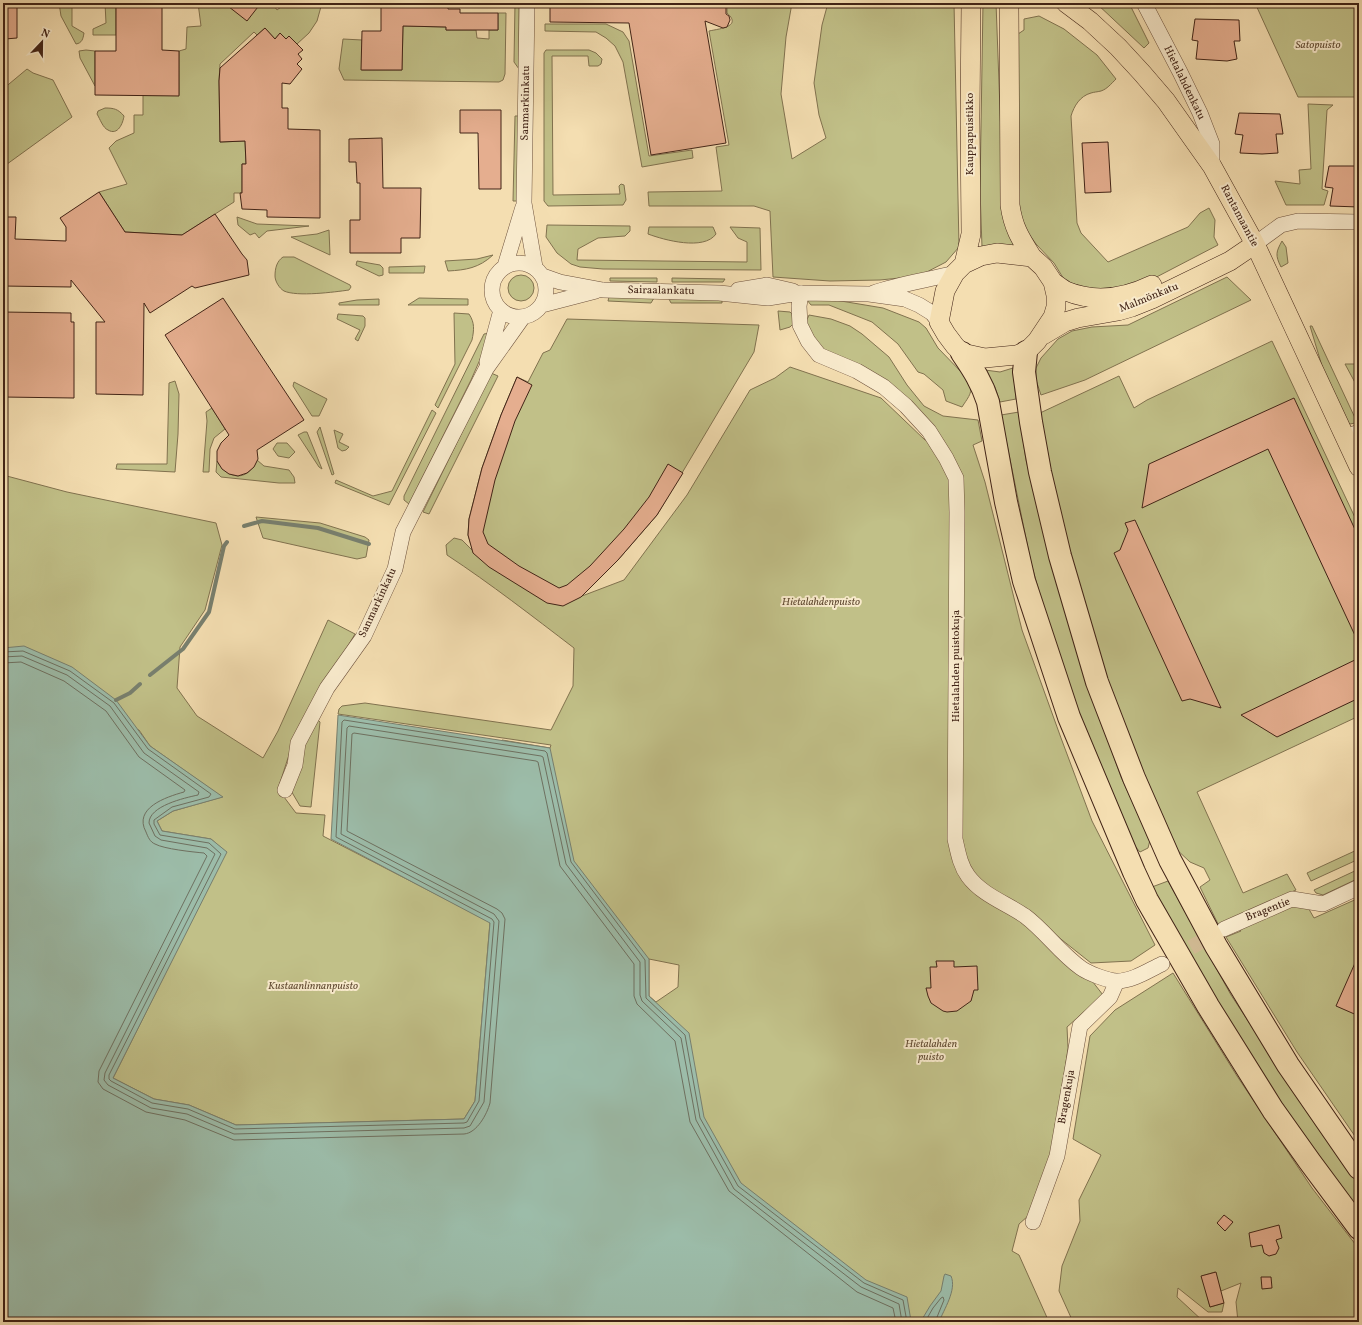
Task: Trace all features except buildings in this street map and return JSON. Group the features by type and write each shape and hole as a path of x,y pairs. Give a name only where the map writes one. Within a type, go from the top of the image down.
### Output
{"highway":[{"path":"962,353 977,374 984,388 992,422 1006,502 1024,581 1069,717 1134,872 1147,900 1208,1006 1273,1110 1359,1228"},
{"path":"1030,354 1031,422 1040,472 1060,556 1097,682 1134,778 1170,860 1216,946 1271,1038 1308,1095 1359,1168"}],"main road":[{"name":"Kauppapuistikko","path":"960,268 971,234 971,3"},
{"name":"Rantamaantie","path":"1066,3 1090,21 1118,47 1142,73 1166,101 1212,166 1255,244 1352,435 1359,467"},
{"path":"1009,10 1010,204 1012,221 1020,239 1032,257 1043,268 1053,282 1056,296 1056,307 1053,317 1030,354 985,358 962,353 954,346 939,322 945,291 960,268 981,256 997,253 1032,257"},
{"name":"Malmönkatu","path":"1053,282 1066,290 1085,296 1101,298 1117,297 1147,287 1224,250 1255,244"},
{"name":"Malmönkatu","path":"1030,354 1065,322 1078,318 1118,311 1152,299 1230,261 1255,244"}],"street":[{"name":"Sanmarkinkatu","path":"527,3 524,203 539,272"},
{"name":"Hietalahdenkatu","path":"1144,3 1171,53 1200,113 1212,144 1212,166"},
{"name":"Sanmarkinkatu","path":"505,266 524,203"},
{"name":"Malmönkatu","path":"1255,244 1281,225 1298,221 1359,222"},
{"path":"515,262 526,263 539,272 546,286 546,296 542,305 537,311 523,317 515,317 508,315 501,310 494,300 492,291 492,282 496,274 505,266 515,262"},
{"name":"Sairaalankatu","path":"869,294 891,287 908,285 960,268"},
{"name":"Sairaalankatu","path":"539,272 560,282 603,290 719,292 768,298 800,293 869,294 906,299 919,305 932,314 939,322"},
{"name":"Sairaalankatu","path":"542,305 603,290"},
{"name":"Hietalahden puistokuja","path":"800,293 800,325 808,341 819,355 857,372 884,387 906,406 929,431 946,458 956,478 955,839 961,862 968,876 979,887 994,898 1025,916 1081,968 1096,975 1117,981 1131,979 1162,964"},
{"name":"Sanmarkinkatu","path":"486,369 501,310"},
{"name":"Sanmarkinkatu","path":"285,790 295,765 298,743 328,688 364,636 395,569 403,532 486,369 523,317"},
{"name":"Bragentie","path":"1224,929 1292,899 1322,904 1359,887"},
{"name":"Bragenkuja","path":"1033,1222 1057,1156 1080,1026 1110,997 1117,981"}],"green space":[{"path":"59,3 72,3 72,26 84,33 83,39 80,43 76,44 61,16"},
{"path":"105,3 162,4 116,4 116,35 93,35 93,29 106,23"},
{"path":"198,3 272,3 277,10 286,3 322,3 317,21 309,33 297,44 289,36 286,39 280,33 275,39 265,28 257,35 254,32 220,64 220,142 245,141 246,164 242,164 242,193 234,193 234,202 182,235 125,232 99,192 127,184 109,148 116,141 134,133 134,115 143,115 143,95 179,95 179,51 186,49 187,27 201,26"},
{"path":"515,3 519,3 519,69 514,62"},
{"path":"727,3 792,3 786,37 781,94 792,159 826,138 819,115 814,83 822,25 828,3 954,3 959,247 946,262 919,276 880,280 830,281 773,277 770,211 754,206 649,206 648,192 722,191 716,147 729,145 709,31 723,28 731,24 731,18 727,13"},
{"path":"983,3 996,3 1004,216 1015,247 982,247 980,190"},
{"path":"1096,3 1129,3 1149,43 1144,48"},
{"name":"Satopuisto","path":"1255,3 1359,3 1359,97 1298,97"},
{"path":"498,13 506,13 505,74 503,80 499,82 344,80 339,69 343,39 362,40 362,70 402,70 403,26 446,27 446,30 476,30 477,38 489,39 489,30 498,30"},
{"path":"1039,16 1064,29 1097,55 1116,79 1103,90 1084,96 1076,105 1071,116 1077,223 1081,233 1108,262 1188,227 1200,213 1209,208 1215,220 1214,237 1218,245 1145,283 1101,293 1065,281 1054,263 1036,244 1026,230 1014,204 1015,36 1024,30 1024,19"},
{"path":"545,24 606,24 623,32 629,41 649,156 692,150 693,158 642,167 623,62 615,46 596,32 545,31"},
{"path":"546,50 589,50 596,53 602,59 601,64 598,66 589,66 588,56 552,56 553,195 620,194 619,186 621,184 624,185 626,200 623,205 548,206 544,201 544,53"},
{"path":"79,51 95,51 95,86 80,58"},
{"path":"27,69 33,73 53,80 72,117 3,167 3,89"},
{"path":"1308,104 1333,105 1327,110 1322,189 1328,191 1324,205 1286,205 1275,181 1300,184 1299,170 1311,169"},
{"path":"105,108 116,109 124,116 121,125 115,131 108,130 97,114 98,111"},
{"path":"515,116 519,116 518,201 513,201"},
{"path":"237,217 257,224 309,226 267,231 259,238 255,233 250,235 238,225"},
{"path":"547,225 630,226 630,231 625,236 598,238 578,249 577,260 747,262 747,242 738,238 730,227 760,228 761,270 603,269 580,267 571,264 557,253 546,237"},
{"path":"649,227 713,227 716,234 703,242 684,243 648,234"},
{"path":"329,230 330,255 291,237 317,234"},
{"path":"1282,241 1286,247 1288,263 1281,267 1277,254 1278,248"},
{"path":"493,255 477,266 461,270 448,271 445,261 477,259"},
{"path":"283,257 294,257 350,285 351,287 349,290 316,294 298,294 284,291 280,288 275,276 277,265"},
{"path":"357,261 380,265 383,268 383,275 379,276 356,265"},
{"path":"425,266 424,273 389,273 389,267"},
{"path":"521,275 530,279 534,288 530,297 521,301 512,297 508,288 512,279"},
{"path":"1227,277 1251,300 1085,380 1041,395 1036,380 1036,368 1041,358 1058,339 1072,331 1092,327 1128,325"},
{"path":"610,278 657,278 657,282 610,281"},
{"path":"672,278 725,279 723,282 672,282"},
{"path":"609,297 654,298 651,303 608,301"},
{"path":"419,298 468,299 468,305 408,305"},
{"path":"379,299 379,305 339,305 339,303 357,300"},
{"path":"669,299 722,299 722,303 671,303"},
{"path":"807,300 835,300 883,308 919,322 926,328 938,348 967,378 971,386 971,390 967,400 962,407 946,401 943,390 924,374 918,372 898,344 872,322 829,305 811,305"},
{"path":"778,311 790,312 792,314 794,323 790,327 780,330"},
{"path":"454,313 469,314 473,324 473,336 438,408 435,405 455,364"},
{"path":"338,314 363,316 365,318 365,326 358,341 355,339 360,330 337,319"},
{"path":"809,315 831,319 850,326 862,334 889,357 907,385 924,406 943,416 978,420 982,441 973,445 985,482 1022,630 1092,821 1155,945 1131,961 1091,963 1057,936 1103,995 1067,1027 1068,1048 1052,1160 1028,1216 1019,1224 1012,1251 1019,1255 1049,1322 813,1322 729,1217 502,740 550,748 551,745 338,714 339,709 342,706 365,703 551,730 573,686 574,648 447,555 446,545 454,538 462,540 473,551 468,535 469,519 482,468 501,415 517,377 528,382 543,353 550,350 567,319 759,325 754,352 657,515 618,560 582,596 624,580 687,495 750,390 775,378 790,367 881,398 925,440 944,441 935,431 817,346 806,322","holes":["649,959 679,965 678,987 656,1002 649,996"]},
{"path":"1310,326 1312,326 1356,420 1355,423 1350,424 1345,422 1325,376"},
{"path":"490,333 471,380 409,504 404,500 404,496 484,334"},
{"path":"1272,341 1359,526 1359,716 1197,792 1243,893 1287,874 1296,890 1250,910 1298,903 1306,904 1314,918 1359,898 1359,1142 1297,1052 1226,937 1241,931 1233,918 1219,926 1200,887 1210,880 1204,868 1190,862 1174,847 1110,692 1063,533 1040,413 1119,376 1134,408 1147,400"},
{"path":"1345,364 1359,364 1359,390"},
{"path":"1013,368 1016,399 1000,402 995,387 985,370 1000,372"},
{"path":"491,373 498,376 429,514 423,512"},
{"path":"175,381 179,394 175,472 116,469 117,464 167,464 169,383"},
{"path":"294,382 327,399 319,416 312,416 293,386"},
{"path":"212,408 225,429 214,438 210,449 209,472 203,472 207,421 206,412"},
{"path":"432,410 436,413 389,505 335,483 336,480 373,496 392,491"},
{"path":"1019,412 1026,460 1052,564 1079,657 1121,777 1150,840 1148,848 1140,852 1127,837 1062,673 1031,563 1001,415"},
{"path":"320,427 334,474 332,475 317,432"},
{"path":"334,430 343,434 339,442 349,447 346,450 342,451 338,448"},
{"path":"307,432 322,469 319,467 298,435"},
{"path":"277,443 287,443 295,452 289,458 278,456 273,449"},
{"path":"257,460 264,466 289,470 294,477 295,483 279,483 221,477 216,472 217,461 227,472 232,475 243,475 253,467"},
{"name":"Kustaanlinnanpuisto","path":"3,475 67,492 216,523 222,545 205,610 180,647 177,688 197,716 263,758 278,731 328,620 355,634 296,733 278,789 296,813 325,815 323,836 490,922 475,1101 464,1119 236,1125 189,1105 154,1099 113,1078 226,852 211,839 162,831 157,821 173,811 222,797 150,746 139,730 3,697"},
{"path":"256,517 320,523 365,537 369,540 366,557 357,559 263,538"},
{"path":"317,719 320,722 311,807 300,806 290,789 302,743"},
{"path":"1359,849 1359,859 1311,881 1307,873"},
{"path":"1359,869 1359,878 1323,895 1316,893 1314,890"},
{"path":"1168,881 1231,995 1305,1107 1359,1185 1359,1212 1307,1141 1208,992 1152,887"},
{"path":"1173,973 1237,1076 1312,1188 1359,1249 1359,1322 1238,1322 1236,1302 1241,1283 1221,1291 1215,1272 1202,1276 1210,1307 1224,1303 1222,1312 1208,1312 1178,1288 1177,1297 1204,1322 1073,1322 1059,1291 1062,1266 1080,1221 1079,1200 1101,1155 1073,1139 1090,1036 1115,1010"}],"water":[{"path":"24,646 72,667 116,700 150,746 223,797 173,811 157,821 162,831 211,839 227,852 113,1078 154,1099 189,1105 236,1125 464,1119 475,1101 490,923 331,839 338,715 550,748 574,861 649,959 649,996 689,1033 704,1117 741,1183 866,1280 907,1297 911,1321 921,1321 941,1291 945,1274 951,1276 951,1293 939,1322 3,1322 3,648"}],"waterway":[{"path":"244,526 262,521 318,528 369,544"},
{"path":"150,675 183,649 209,612 224,546 227,542"},
{"path":"116,700 130,693 140,684"}],"tunnel":[{"path":"1171,959 1218,932"}],"park label":[{"name":"Hietalahdenpuisto","path":"821,602"},
{"name":"Hietalahden puisto","path":"931,1050"}]}
